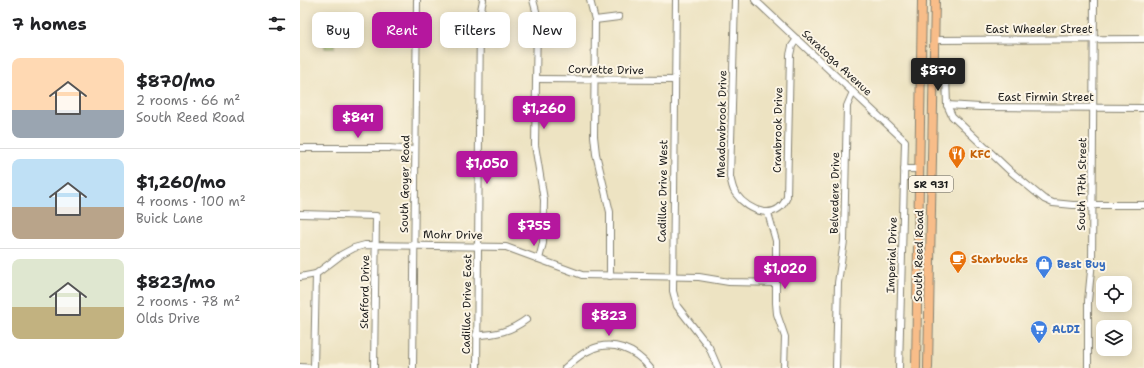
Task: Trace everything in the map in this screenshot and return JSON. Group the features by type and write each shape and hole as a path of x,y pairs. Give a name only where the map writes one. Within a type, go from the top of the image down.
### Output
{"main road":[{"name":"South Reed Road","path":"916,368 922,0"},
{"name":"South Reed Road","path":"928,368 935,0"}],"street":[{"name":"South Goyer Road","path":"413,368 417,0"},
{"name":"Cadillac Drive East","path":"476,368 480,15 483,0"},
{"path":"533,0 536,16 535,145 544,200 543,243 539,259"},
{"path":"590,0 595,20 596,154 610,212 610,276"},
{"name":"Cadillac Drive West","path":"676,0 673,291 677,306 709,347 718,368"},
{"name":"Meadowbrook Drive","path":"735,0 730,177 732,186 740,199 760,212 768,213"},
{"name":"Saratoga Avenue","path":"754,0 901,136 905,143"},
{"name":"South 17th Street","path":"1088,368 1092,205 1094,0"},
{"path":"595,20 619,17"},
{"name":"Cranbrook Drive","path":"768,213 780,207 787,197 790,54 792,46 797,39"},
{"name":"East Wheeler Street","path":"934,40 1144,39"},
{"path":"934,74 946,77 947,105 952,116 1010,171 1044,199 1057,204 1144,205"},
{"name":"Corvette Drive","path":"536,79 675,80"},
{"name":"Belvedere Drive","path":"836,368 838,283 844,241 847,106 853,92"},
{"name":"East Firmin Street","path":"947,105 980,107 1093,106 1144,108"},
{"name":"Imperial Drive","path":"899,368 905,143"},
{"path":"300,148 389,148 415,150"},
{"path":"904,169 919,169"},
{"path":"768,213 776,241 777,314 785,337 784,368"},
{"name":"Stafford Drive","path":"300,214 376,216 374,368"},
{"name":"Mohr Drive","path":"300,277 316,274 341,255 354,248 376,245 414,245 506,247 582,275 699,277 729,282 776,283"},
{"path":"300,367 314,368 316,274"},
{"path":"476,335 506,332 518,327 527,319"},
{"path":"564,368 592,349 615,346 634,352 643,359 650,368"}],"place":[{"name":"KFC","path":"957,169"},
{"name":"Starbucks","path":"958,274"},
{"name":"Best Buy","path":"1044,279"},
{"name":"ALDI","path":"1039,344"}]}
